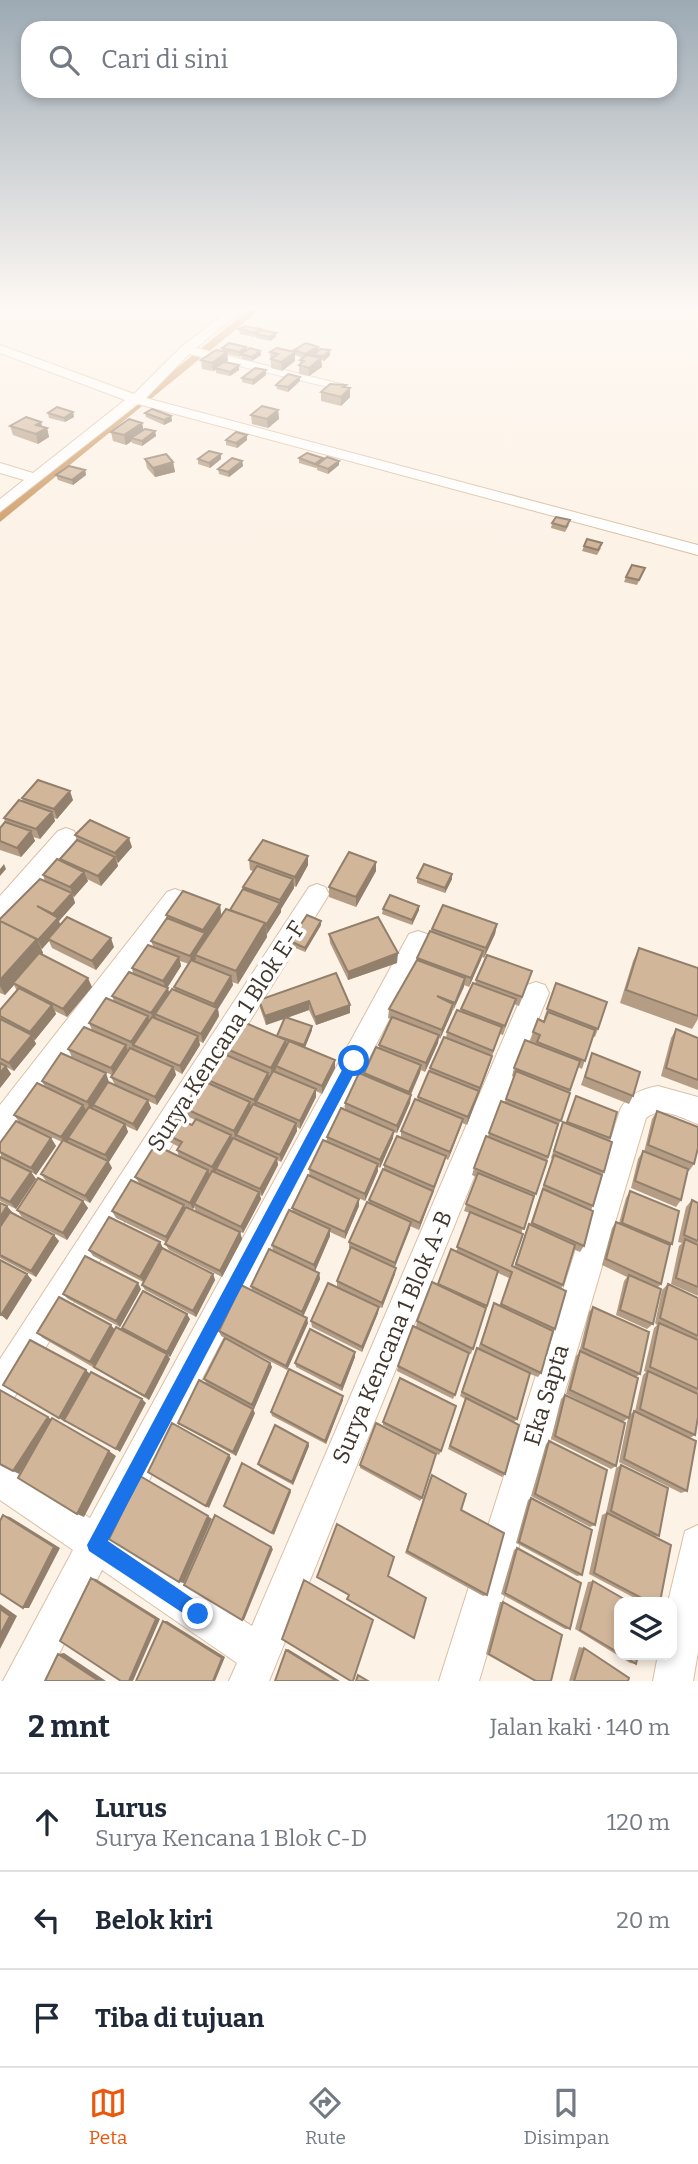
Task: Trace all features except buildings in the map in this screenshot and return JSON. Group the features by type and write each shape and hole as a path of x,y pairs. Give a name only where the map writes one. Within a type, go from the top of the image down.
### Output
{"street":[{"path":"103,386 140,400 328,453 698,551"},
{"path":"0,507 155,386"},
{"path":"334,386 340,388"},
{"path":"0,468 35,479"},
{"path":"0,913 66,837"},
{"name":"Surya Kencana 1 Blok E-F","path":"0,1389 317,894"},
{"path":"0,1128 175,899"},
{"path":"23,1681 418,941"},
{"name":"Surya Kencana 1 Blok A-B","path":"254,1668 536,993"},
{"name":"Eka Sapta","path":"459,1681 634,1110 643,1101 665,1097 698,1111"},
{"path":"0,1479 96,1545 254,1668"},
{"path":"673,1681 698,1544"}],"waterway":[{"path":"0,518 161,386"}],"route":[{"path":"198,1614 96,1545 354,1061"}]}
